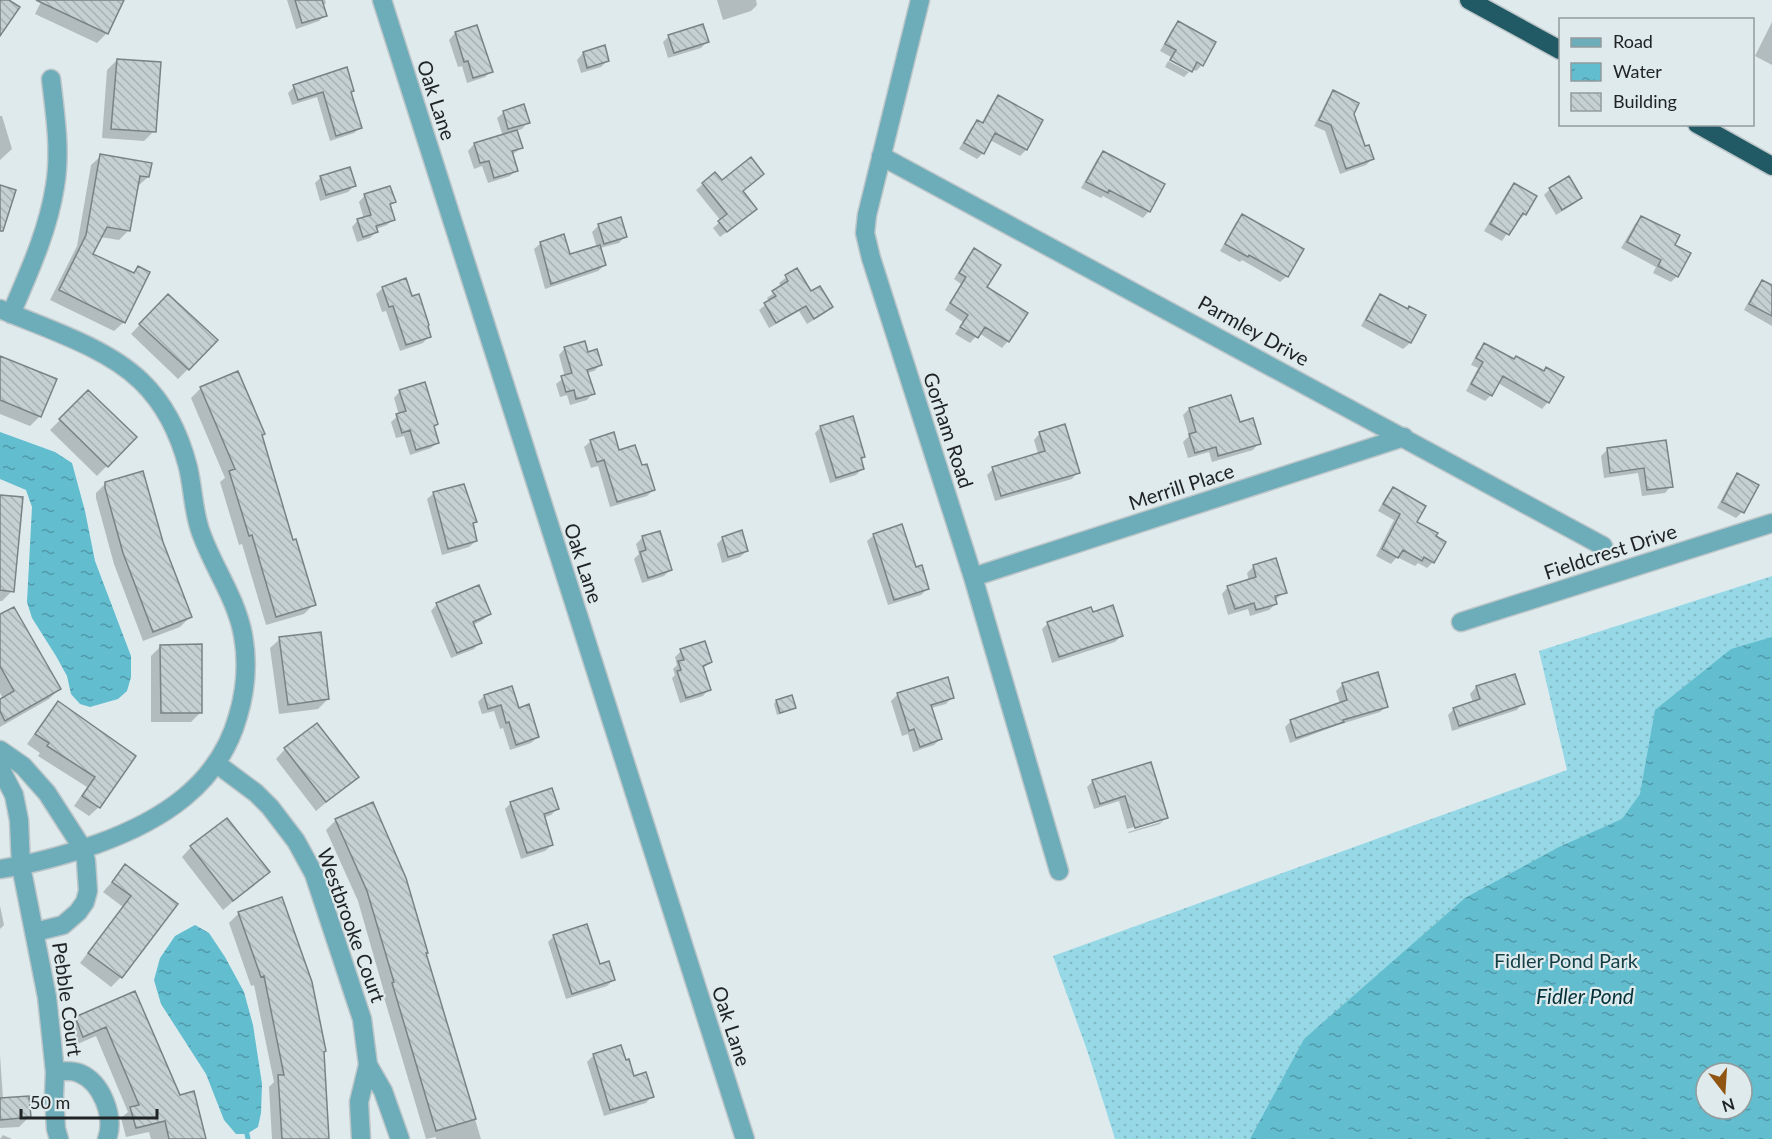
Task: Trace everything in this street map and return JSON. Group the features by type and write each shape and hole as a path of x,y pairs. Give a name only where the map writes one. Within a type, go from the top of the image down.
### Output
{"highway":[{"path":"1469,0 1559,49"},
{"path":"1701,126 1772,166"}],"street":[{"name":"Oak Lane","path":"382,0 745,1139"},
{"name":"Gorham Road","path":"920,0 867,215 865,232 867,245 973,577 1059,871"},
{"path":"0,869 21,866 82,849 145,824 192,793 217,764 229,743 243,700 246,679 243,633 236,611 200,528 188,468 176,432 156,398 127,368 106,355 5,311 43,237 56,185 57,137 51,79"},
{"name":"Parmley Drive","path":"881,156 1603,546"},
{"name":"Merrill Place","path":"973,577 1404,437"},
{"name":"Fieldcrest Drive","path":"1461,622 1772,523"},
{"path":"0,750 23,766 46,793 82,849"},
{"name":"Westbrooke Court","path":"217,764 256,793 285,824 314,874 356,997 364,1031 368,1065 359,1102 361,1139"},
{"name":"Pebble Court","path":"0,768 14,795 19,820 21,866 47,997 55,1072 56,1129 59,1139"},
{"name":"Pebble Court","path":"35,932 63,925 78,912 85,902 88,878 82,849"},
{"name":"Westbrooke Court","path":"368,1065 383,1090 400,1139"},
{"name":"Pebble Court","path":"55,1072 76,1071 92,1082 101,1095 108,1112 110,1130 107,1139"}],"green space":[{"name":"Fidler Pond Park","path":"1772,576 1772,1139 1115,1139 1087,1050 1053,956 1567,770 1539,651"}],"water":[{"path":"0,432 55,452 72,463 95,561 131,656 131,677 127,691 118,699 90,707 80,704 71,694 67,676 32,618 27,602 32,507 26,490 0,479"},
{"name":"Fidler Pond","path":"1772,637 1772,1139 1250,1139 1304,1039 1465,898 1559,847 1622,819 1640,794 1655,710 1731,649"},
{"path":"195,925 209,933 225,957 244,992 253,1025 262,1084 261,1113 258,1127 247,1134 236,1134 224,1120 206,1074 161,1004 154,980 160,958 175,936"}],"building":[{"path":"0,0 9,0 20,7 0,36"},
{"path":"36,0 124,0 108,34"},
{"path":"295,0 322,0 327,16 302,23"},
{"path":"1178,21 1216,42 1203,66 1197,62 1192,72 1170,60 1176,50 1165,44"},
{"path":"703,24 709,42 674,53 668,35"},
{"path":"477,25 493,72 473,78 468,61 464,62 455,32"},
{"path":"605,45 609,61 587,68 583,52"},
{"path":"117,59 161,62 156,132 111,129"},
{"path":"347,67 354,91 351,92 362,128 336,136 323,92 298,100 293,85"},
{"path":"1333,90 1359,103 1354,114 1365,146 1369,145 1374,159 1346,169 1331,125 1319,120"},
{"path":"998,95 1043,120 1027,150 995,133 984,154 964,143 977,120 983,123"},
{"path":"524,104 530,123 508,129 503,111"},
{"path":"517,130 523,148 512,151 518,171 494,178 489,161 480,163 474,143"},
{"path":"1103,151 1165,184 1150,212 1109,190 1108,193 1086,182"},
{"path":"100,154 152,163 149,177 140,176 130,231 107,227 93,254 134,273 138,266 150,272 125,323 59,290 86,235"},
{"path":"751,157 764,174 743,191 757,209 727,232 718,221 727,214 702,183 715,172 722,180"},
{"path":"350,167 356,186 326,195 320,176"},
{"path":"1569,176 1582,198 1562,210 1549,188"},
{"path":"1514,183 1537,196 1526,215 1523,213 1509,235 1490,224"},
{"path":"0,185 16,190 3,231 0,231"},
{"path":"390,186 396,202 390,204 395,220 376,226 378,232 363,237 357,219 371,215 364,194"},
{"path":"1242,214 1304,249 1288,277 1225,244"},
{"path":"1641,216 1680,235 1675,245 1691,253 1678,277 1658,266 1661,260 1627,242"},
{"path":"621,217 627,237 604,244 598,224"},
{"path":"564,234 570,254 600,245 606,265 551,284 540,242"},
{"path":"974,248 1001,265 987,287 1028,313 1009,342 985,327 978,338 960,327 968,315 950,303 966,277 959,273"},
{"path":"797,268 811,291 820,286 833,307 814,319 806,306 776,323 764,303 776,296 772,291 788,281 785,275"},
{"path":"406,278 412,296 419,294 431,337 406,345 393,306 389,307 382,287"},
{"path":"1762,280 1772,285 1772,316 1749,304"},
{"path":"168,294 218,340 189,370 139,324"},
{"path":"1380,294 1408,309 1409,306 1426,315 1411,343 1366,320"},
{"path":"585,341 588,352 597,349 602,365 587,370 595,394 576,399 574,390 566,392 561,376 572,373 564,347"},
{"path":"1484,343 1514,359 1516,356 1544,371 1546,367 1564,377 1549,403 1503,376 1492,396 1471,384 1483,362 1476,358"},
{"path":"0,356 57,379 41,417 0,400"},
{"path":"238,371 265,434 262,435 293,540 296,539 316,605 276,617 252,535 249,536 229,471 235,469 200,387"},
{"path":"425,382 438,424 434,426 439,443 416,450 410,430 402,433 396,414 406,411 399,390"},
{"path":"88,390 137,437 108,467 59,419"},
{"path":"1231,395 1240,422 1253,418 1261,444 1218,456 1216,447 1195,453 1189,434 1196,432 1189,408"},
{"path":"853,416 865,457 861,458 864,469 836,478 820,426"},
{"path":"1065,424 1080,473 1001,496 992,467 1045,451 1039,432"},
{"path":"614,432 619,450 635,445 642,465 647,464 655,490 617,502 604,460 597,462 590,440"},
{"path":"1666,440 1673,487 1647,490 1644,468 1610,473 1607,448"},
{"path":"143,471 163,542 192,617 153,632 123,553 105,488 105,482"},
{"path":"1737,473 1759,485 1744,513 1722,502"},
{"path":"464,484 477,522 473,523 477,541 448,549 433,492"},
{"path":"1393,487 1426,506 1417,522 1438,533 1436,536 1446,542 1434,563 1424,557 1422,561 1403,550 1398,558 1382,549 1400,514 1383,504"},
{"path":"0,495 23,497 14,592 0,590"},
{"path":"902,524 916,567 922,565 929,589 894,600 873,534"},
{"path":"742,530 748,551 728,557 722,537"},
{"path":"660,531 672,570 648,578 640,552 646,550 642,536"},
{"path":"1276,558 1287,593 1275,596 1277,604 1256,610 1254,603 1235,609 1227,586 1256,577 1253,565"},
{"path":"479,585 491,614 473,622 482,643 457,653 436,603"},
{"path":"1113,605 1123,636 1059,657 1047,622 1091,607 1093,612"},
{"path":"14,607 61,689 5,721 0,711 0,699 14,691 0,666 0,614"},
{"path":"321,632 329,699 288,705 279,637"},
{"path":"705,641 712,662 703,666 711,690 686,698 677,671 681,670 678,661 684,660 680,649"},
{"path":"202,644 202,713 161,713 160,645"},
{"path":"1378,672 1388,707 1343,720 1344,722 1296,738 1290,720 1347,700 1342,683"},
{"path":"1515,674 1525,704 1459,726 1453,708 1480,699 1476,686"},
{"path":"948,677 954,698 931,705 942,739 920,747 914,729 909,731 897,693"},
{"path":"512,686 519,708 529,704 539,737 516,745 501,705 488,709 484,695"},
{"path":"792,695 796,708 780,713 776,700"},
{"path":"58,701 136,756 100,808 82,796 95,777 47,746 49,743 35,734"},
{"path":"317,723 359,777 326,802 284,748"},
{"path":"1151,762 1168,818 1135,828 1125,796 1100,804 1092,780"},
{"path":"552,788 559,809 544,814 553,845 527,853 510,802"},
{"path":"373,802 406,878 476,1119 436,1131 367,891 335,819"},
{"path":"227,818 270,872 233,901 190,846"},
{"path":"125,864 178,904 122,978 88,953 131,896 112,882"},
{"path":"282,897 312,982 326,1051 324,1052 329,1139 282,1139 278,1075 284,1075 264,976 261,977 238,912"},
{"path":"587,924 600,964 609,961 615,980 572,994 553,935"},
{"path":"135,991 180,1095 194,1091 206,1139 169,1139 165,1121 136,1128 130,1107 139,1105 106,1027 83,1037 75,1017"},
{"path":"621,1045 626,1060 629,1059 634,1076 646,1072 654,1097 610,1110 593,1054"},
{"path":"29,1096 31,1117 0,1120 0,1098"}],"waterway":[{"path":"247,1134 248,1139"}]}
